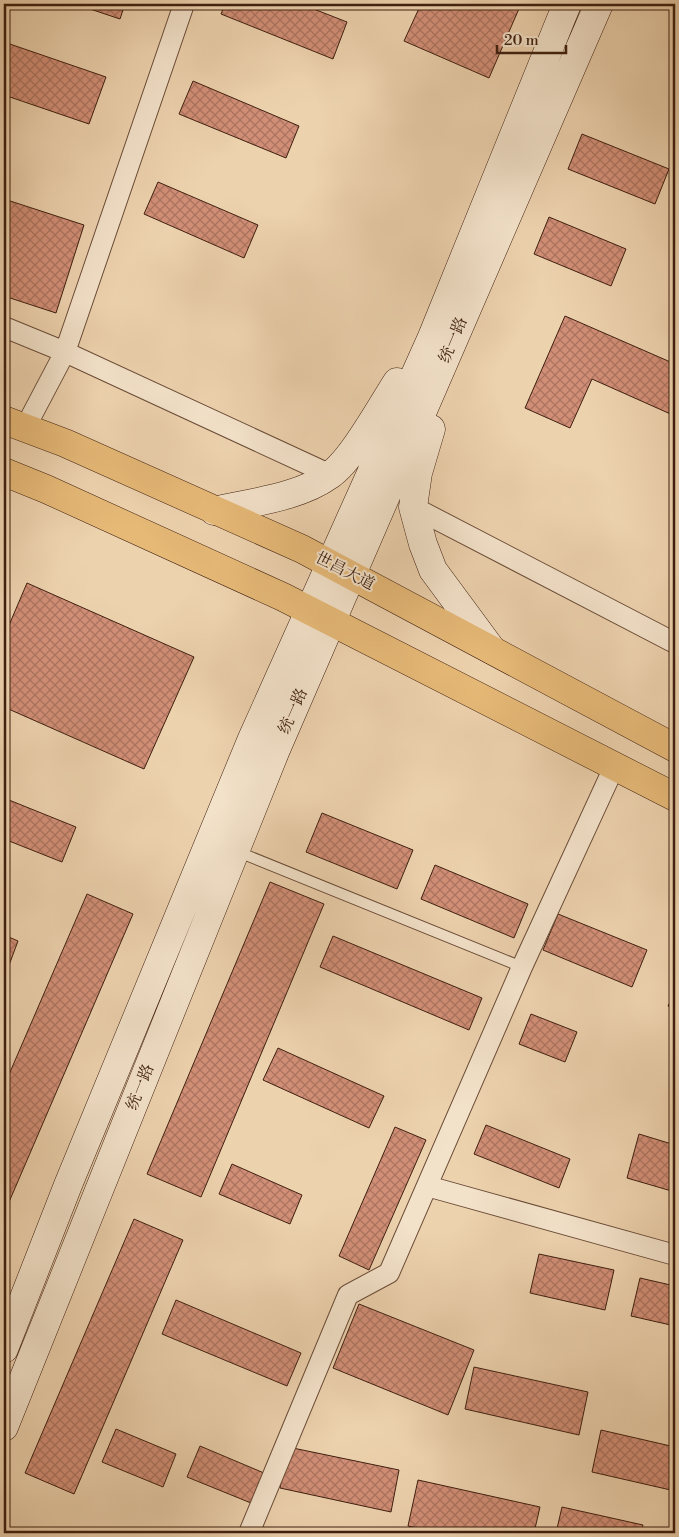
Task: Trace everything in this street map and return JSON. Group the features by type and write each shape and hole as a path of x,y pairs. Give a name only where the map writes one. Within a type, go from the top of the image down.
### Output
{"main road":[{"name":"统一路","path":"439,346 567,4"},
{"name":"统一路","path":"4,1349 201,860 321,616 439,346 599,4"},
{"path":"214,511 287,494 308,487 331,475 345,460 403,372 439,346"},
{"path":"439,346 443,392 418,473 412,507 433,570 492,650"},
{"name":"世昌大道","path":"14,424 74,447 341,570 675,748"},
{"path":"4,472 200,558 321,616 675,797"},
{"name":"统一路","path":"4,1427 275,752 321,616"}],"street":[{"path":"14,424 65,352 184,4"},
{"path":"4,327 65,352 331,475"},
{"path":"412,507 675,643"},
{"path":"248,1533 348,1295 389,1272 522,967 615,765"},
{"path":"427,1186 675,1254"}],"lane":[{"path":"235,850 522,967"}],"building":[{"path":"75,4 125,4 120,19"},
{"path":"225,4 301,4 347,22 333,59 221,14"},
{"path":"421,4 521,4 489,78 404,41"},
{"path":"4,42 106,77 89,124 4,95"},
{"path":"193,81 299,126 286,158 179,114"},
{"path":"582,134 669,169 655,204 568,169"},
{"path":"158,182 258,225 244,258 144,214"},
{"path":"4,199 84,225 56,313 4,296"},
{"path":"549,217 626,249 611,286 534,254"},
{"path":"565,316 675,364 675,416 592,379 570,428 525,408"},
{"path":"27,583 194,657 144,769 4,707 4,637"},
{"path":"4,798 76,827 62,862 4,839"},
{"path":"322,813 413,850 397,889 306,852"},
{"path":"435,865 528,904 514,938 421,899"},
{"path":"270,882 324,904 201,1197 147,1174"},
{"path":"87,894 133,914 6,1209 4,1208 4,1086"},
{"path":"558,914 647,950 632,987 543,950"},
{"path":"4,935 18,941 5,976 4,976"},
{"path":"333,936 482,998 469,1030 320,967"},
{"path":"675,993 675,1010 668,1006"},
{"path":"531,1014 577,1032 565,1062 519,1044"},
{"path":"278,1048 384,1096 369,1128 263,1080"},
{"path":"486,1125 570,1159 559,1188 474,1154"},
{"path":"395,1127 426,1140 369,1270 339,1256"},
{"path":"639,1134 675,1145 675,1192 627,1178"},
{"path":"232,1164 302,1195 290,1224 219,1194"},
{"path":"134,1219 183,1240 74,1494 25,1473"},
{"path":"539,1254 614,1270 605,1310 530,1293"},
{"path":"640,1278 675,1286 675,1326 631,1316"},
{"path":"176,1300 301,1353 287,1386 162,1334"},
{"path":"359,1304 474,1350 448,1415 333,1368"},
{"path":"474,1367 588,1392 579,1435 465,1409"},
{"path":"116,1429 176,1454 163,1487 102,1462"},
{"path":"601,1430 675,1447 675,1491 592,1472"},
{"path":"200,1446 264,1473 251,1503 187,1477"},
{"path":"288,1447 399,1470 391,1512 280,1488"},
{"path":"418,1480 540,1507 534,1533 441,1533 408,1526"},
{"path":"562,1507 643,1525 641,1533 556,1533"}]}
